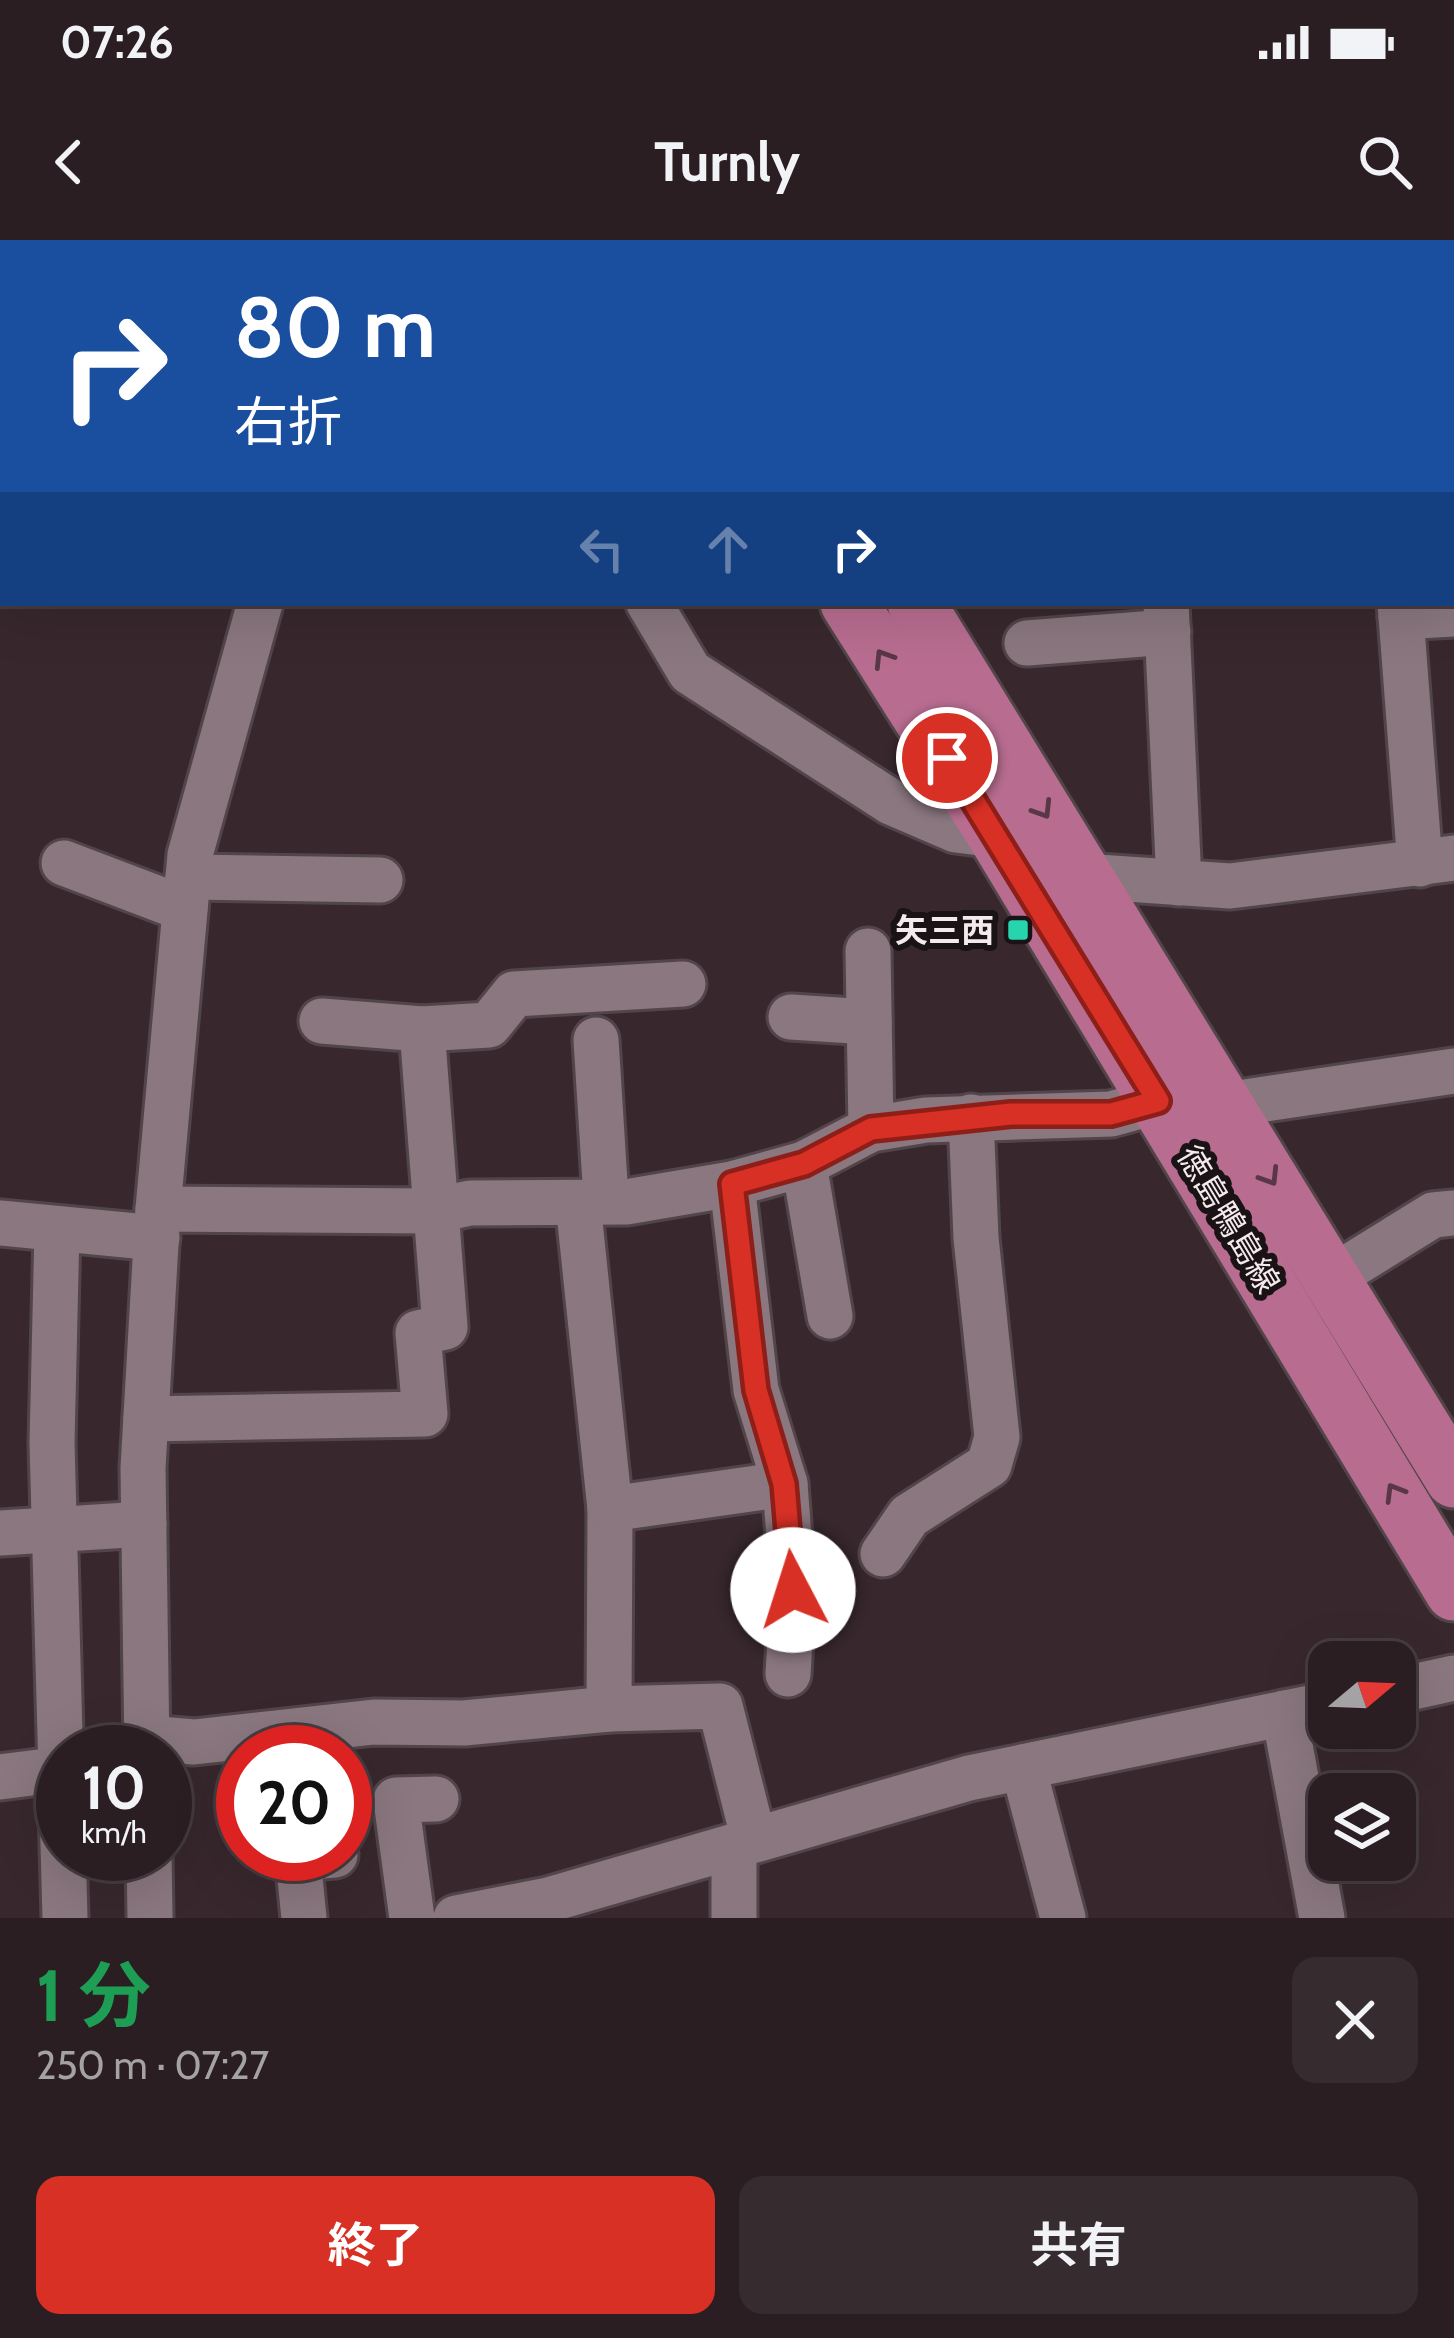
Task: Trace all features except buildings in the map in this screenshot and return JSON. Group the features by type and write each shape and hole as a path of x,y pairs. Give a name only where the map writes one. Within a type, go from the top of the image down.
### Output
{"main road":[{"name":"徳島鴨島線","path":"851,606 996,835 1454,1592"},
{"name":"徳島鴨島線","path":"918,606 1454,1479"}],"street":[{"path":"144,1725 146,1419 186,893 259,606"},
{"path":"651,606 690,672 891,802 956,830 996,835"},
{"path":"1084,876 1229,886 1437,861 1400,610 1454,614"},
{"path":"1027,643 1167,618 1179,883"},
{"path":"64,863 186,893 380,880"},
{"path":"868,951 871,1129"},
{"path":"322,1021 422,1028 489,1025 514,994 683,984"},
{"path":"791,1017 869,1022"},
{"path":"146,1419 425,1414 418,1333 445,1327 432,1211 422,1028"},
{"path":"596,1040 592,1201 610,1509 610,1709"},
{"path":"0,1223 58,1230 432,1211 470,1203 626,1202 732,1184 804,1164 871,1129 971,1117 1111,1114 1158,1101 1454,1071"},
{"path":"883,1554 908,1516 989,1465 997,1437 976,1238 971,1117"},
{"path":"804,1164 830,1316"},
{"path":"732,1184 756,1390 784,1484 793,1590 788,1674"},
{"path":"1333,1277 1433,1215 1454,1213"},
{"path":"58,1230 54,1529 61,1725"},
{"path":"610,1509 784,1484"},
{"path":"0,1533 144,1524"},
{"path":"1416,1686 1454,1678"},
{"path":"192,1742 374,1722 464,1723 610,1709 720,1706 744,1843 734,1918"},
{"path":"457,1918 548,1900 1023,1767 1308,1708"},
{"path":"1284,1713 1322,1918"},
{"path":"1023,1767 1063,1918"},
{"path":"0,1777 36,1772"},
{"path":"412,1918 396,1800 436,1799"},
{"path":"64,1881 65,1918"},
{"path":"149,1881 150,1918"},
{"path":"300,1881 304,1918"}],"place":[{"name":"矢三西","path":"1018,930"}],"route":[{"path":"793,1590 784,1484 756,1390 732,1184 804,1164 871,1129 1011,1114 1111,1114 1158,1101 947,758"}]}
